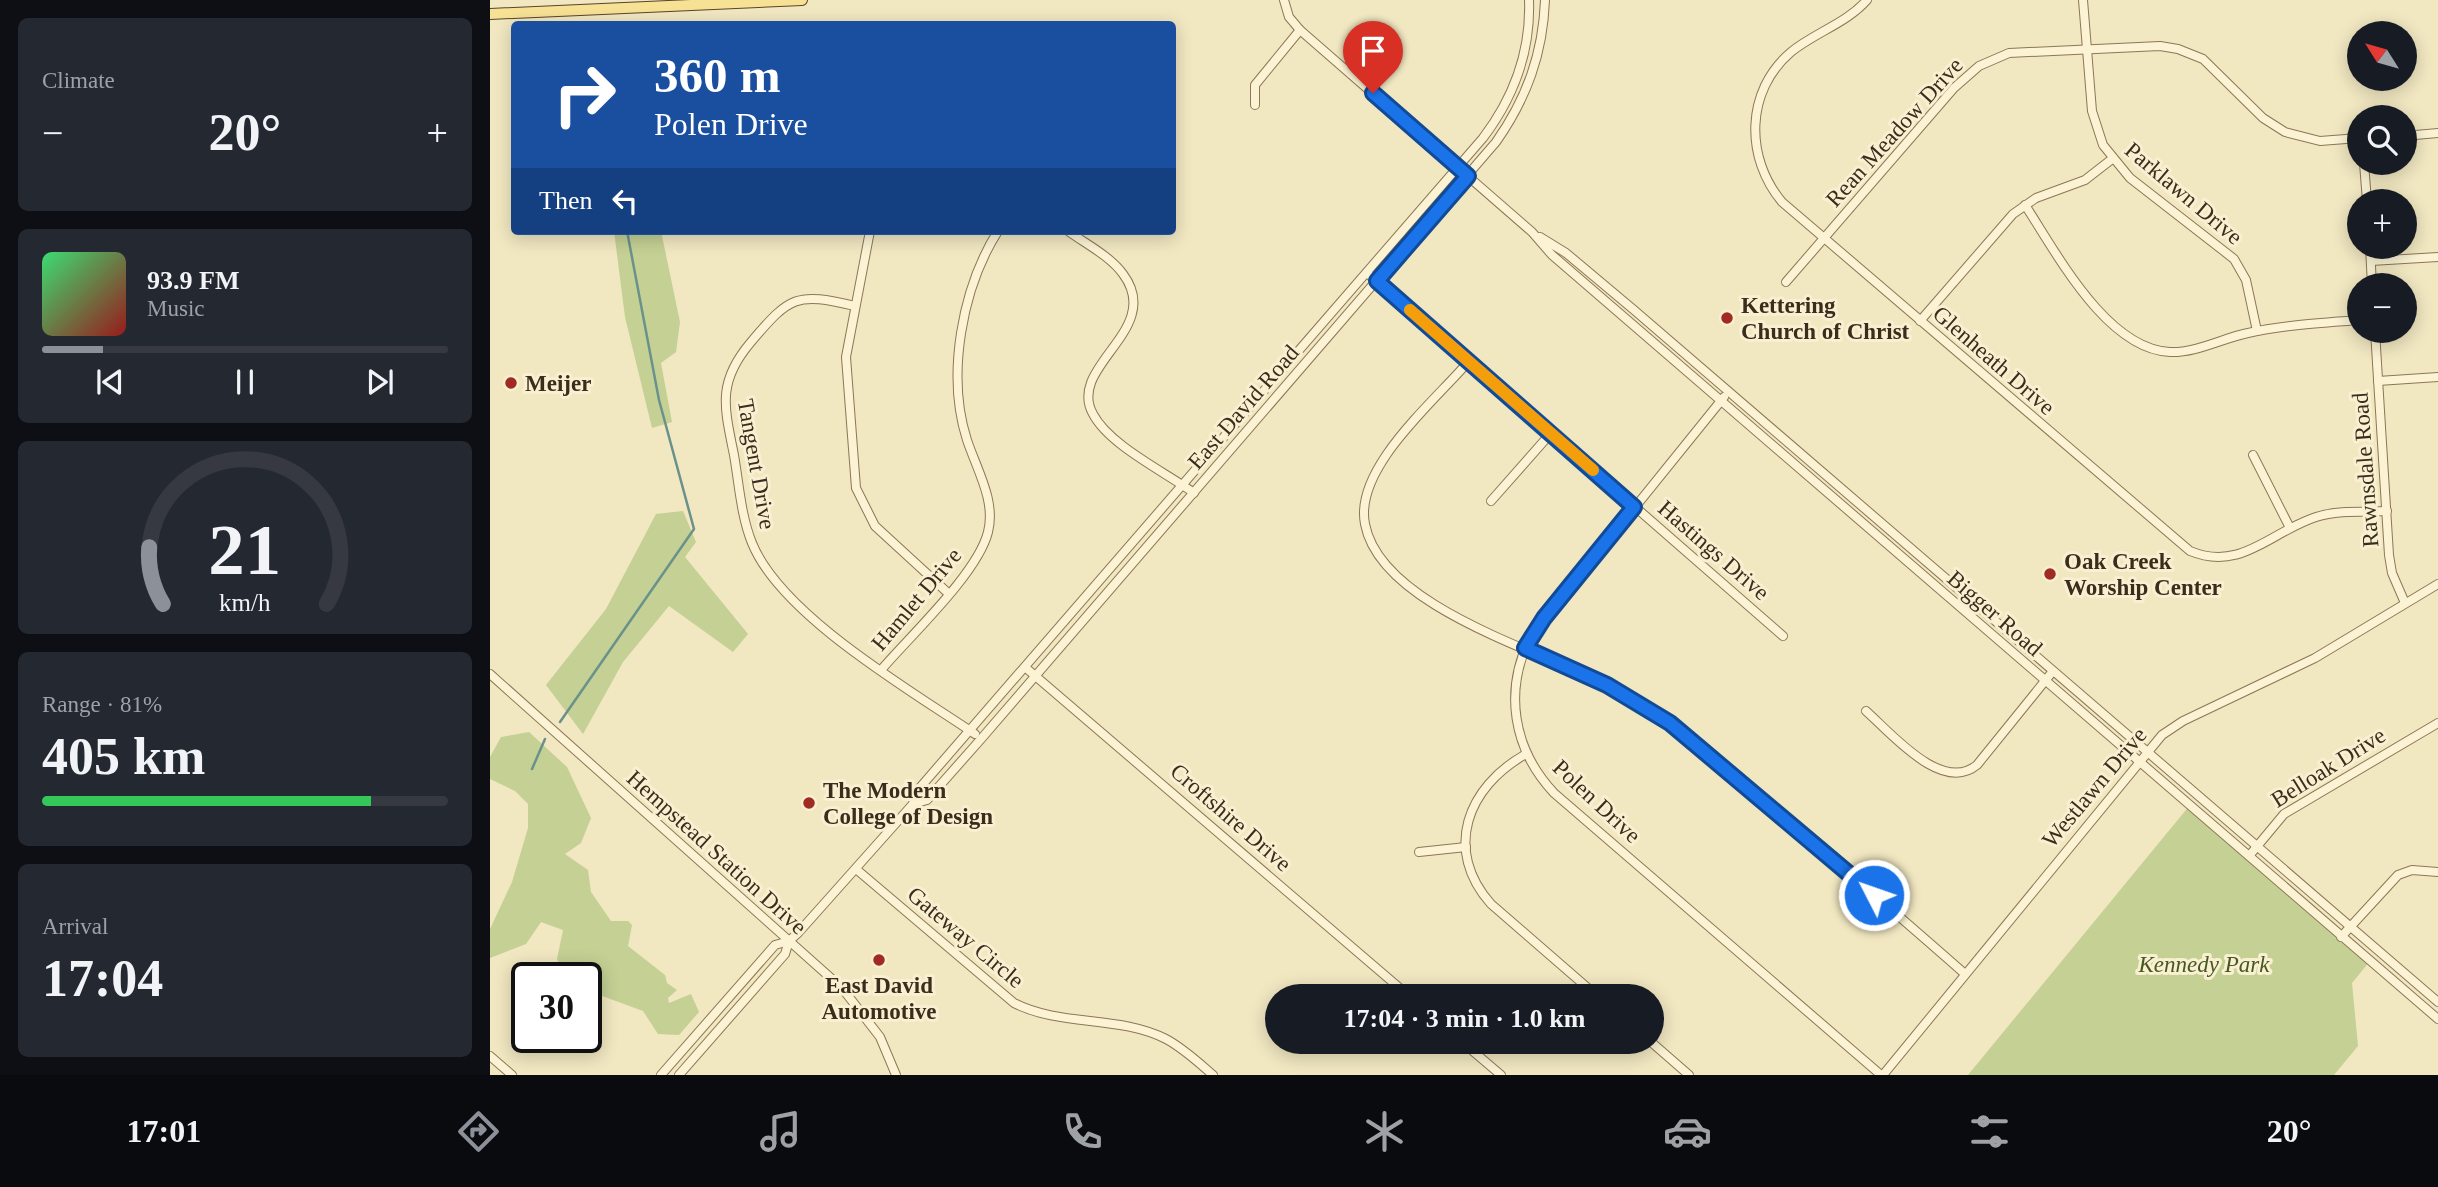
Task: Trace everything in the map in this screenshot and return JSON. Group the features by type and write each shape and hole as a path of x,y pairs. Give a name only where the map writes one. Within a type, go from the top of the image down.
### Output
{"main road":[{"path":"490,14 802,0"}],"street":[{"name":"Bigger Road","path":"1284,0 1289,17 1300,30 1532,232 1552,255 2438,1019"},
{"name":"East David Road","path":"679,1075 785,954 789,941 913,804 917,791 971,732 1497,120 1513,91 1528,31 1529,0"},
{"name":"East David Road","path":"913,804 927,800 981,739 1468,176 1509,124 1529,84 1542,47 1545,0"},
{"name":"Glenheath Drive","path":"1867,0 1784,58 1763,89 1755,117 1758,157 1768,183 1782,202 2190,551 2212,558 2231,557 2320,516 2387,511"},
{"name":"Parklawn Drive","path":"2083,0 2094,124 2112,159 2130,178 2234,259 2246,280 2257,331"},
{"path":"1255,105 1255,85 1300,30"},
{"name":"Rean Meadow Drive","path":"1786,282 1969,73 1990,60 2009,53 2160,46 2178,49 2211,65 2263,118 2285,132 2320,141 2347,139"},
{"path":"2417,135 2438,134"},
{"path":"1920,321 2005,221 2043,194 2085,180 2112,159"},
{"path":"2025,205 2085,295 2119,328 2143,345 2176,352 2257,331 2347,321"},
{"name":"Bigger Road","path":"1532,232 1566,253 2438,1002"},
{"path":"869,235 847,345 845,379 856,488 875,526 948,593"},
{"name":"Hamlet Drive","path":"881,670 979,555 990,521 987,495 963,424 958,361 975,275 996,235"},
{"path":"1074,235 1113,263 1125,276 1132,292 1133,307 1128,325 1090,383 1087,398 1091,412 1105,430 1194,493"},
{"path":"2372,273 2371,261 2438,257"},
{"name":"Hastings Drive","path":"1367,272 1783,636"},
{"name":"Tangent Drive","path":"855,306 813,297 795,300 783,307 731,370 726,386 725,409 745,519 757,554 814,620 981,739"},
{"name":"Rawnsdale Road","path":"2376,343 2392,573 2405,603"},
{"path":"1469,361 1373,472 1364,503 1365,525 1374,552 1397,578 1443,610 1607,685 1670,723 1965,974"},
{"path":"2378,381 2438,377"},
{"name":"Polen Drive","path":"1729,392 1544,618 1525,648 1514,692 1517,729 1526,754 1554,793 1882,1075"},
{"path":"1491,501 1551,433"},
{"path":"2253,455 2290,528"},
{"name":"Westlawn Drive","path":"1882,1075 2140,761 2173,727 2315,658 2438,584"},
{"name":"Croftshire Drive","path":"1026,668 1395,984"},
{"path":"1866,711 1928,765 1945,772 1961,772 1977,765 2053,671"},
{"name":"Hempstead Station Drive","path":"490,674 842,988 867,1017 887,1051 896,1075"},
{"name":"Belloak Drive","path":"2249,856 2284,814 2438,723"},
{"path":"1526,754 1499,772 1482,791 1468,824 1466,848 1478,887 1491,904 1583,984"},
{"path":"1419,852 1466,848"},
{"name":"Gateway Circle","path":"856,869 1014,1003 1041,1014 1152,1033 1183,1050 1213,1075"},
{"path":"2341,937 2398,875 2412,870 2438,872"},
{"name":"East David Road","path":"662,1075 775,944 789,941"},
{"path":"1664,1053 1689,1075"},
{"path":"1476,1054 1500,1075"},
{"path":"490,1056 512,1075"}],"green space":[{"path":"615,235 662,235 680,322 676,352 661,363 672,422 652,428 625,317"},
{"path":"683,511 696,542 685,557 748,634 733,652 669,606 623,662 583,734 546,685 606,609 656,514"},
{"path":"529,732 567,767 591,818 581,843 565,854 588,870 591,892 611,921 628,921 632,925 628,946 665,975 667,983 677,990 668,998 669,1003 691,994 699,1012 679,1035 658,1034 643,1011 602,996 602,962 558,962 563,930 541,922 526,944 490,958 490,929 512,882 528,828 528,804 515,791 490,779 490,757 501,737"},
{"name":"Kennedy Park","path":"2190,805 2370,961 2352,983 2358,1046 2334,1075 1968,1075"}],"waterway":[{"path":"560,722 694,529 659,400 628,235"},
{"path":"532,769 545,739"}],"slow traffic":[{"path":"1410,310 1593,470"}],"place":[{"name":"Kettering Church of Christ","path":"1727,318"},
{"name":"Meijer","path":"511,383"},
{"name":"Oak Creek Worship Center","path":"2050,574"},
{"name":"The Modern College of Design","path":"809,803"},
{"name":"East David Automotive","path":"879,960"}],"route":[{"path":"1373,93 1468,176 1377,281 1634,507 1544,618 1525,648 1607,685 1670,723 1874,895"}]}
